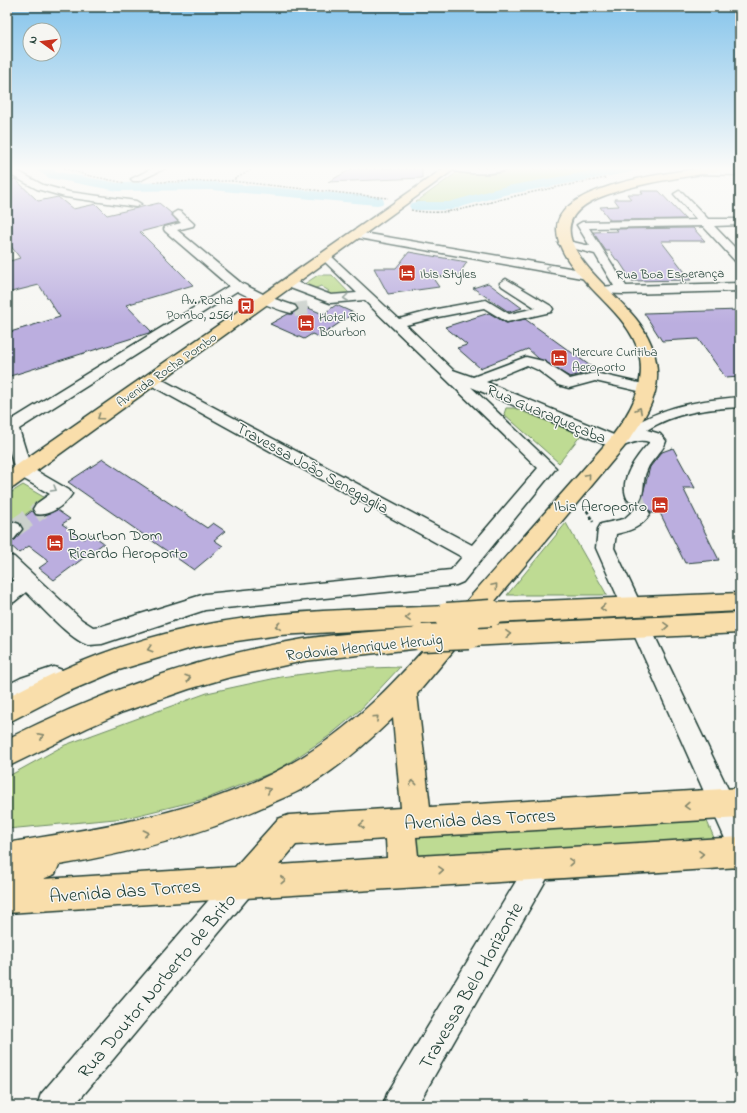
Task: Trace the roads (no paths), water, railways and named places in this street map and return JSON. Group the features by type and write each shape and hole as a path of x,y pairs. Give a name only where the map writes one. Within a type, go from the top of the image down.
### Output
{"main road":[{"name":"Avenida Rocha Pombo","path":"7,482 378,220"},
{"path":"7,858 108,842 154,832 205,816 250,798 305,772 340,748 372,721 404,690 617,443 641,408 650,375 649,361 640,336 620,309 577,264 564,243 563,228 565,220"},
{"name":"Rodovia Henrique Herwig","path":"7,754 38,737 91,712 127,698 191,677 256,660 305,650 422,638 469,636 636,617 740,602"},
{"name":"Rodovia Henrique Herwig","path":"7,711 40,693 77,676 146,650 184,639 222,632 312,623 490,614 636,617 740,623"},
{"path":"404,690 408,823 404,872"},
{"name":"Avenida das Torres","path":"243,882 289,830 731,803"},
{"path":"7,875 108,842"},
{"name":"Avenida das Torres","path":"7,897 740,852"}],"street":[{"path":"184,220 189,224 169,229 237,286 264,300 293,309 288,303 296,298 330,300 366,296"},
{"path":"705,222 740,260"},
{"path":"623,290 582,225 740,222"},
{"path":"357,235 589,277 608,267"},
{"path":"564,243 599,252"},
{"path":"7,562 75,626 90,636 102,635 205,602 228,598 456,577 548,468 326,257"},
{"path":"289,283 318,299"},
{"path":"396,324 419,317 486,304 507,318 547,309 506,283"},
{"path":"42,509 63,494 23,471 9,424 237,286"},
{"name":"Rua Boa Esperança","path":"601,290 740,287"},
{"path":"473,382 526,361 530,361 536,362 569,384 595,377 647,389"},
{"name":"Rua Guaraqueçaba","path":"444,369 617,443 640,426 671,411 705,405 740,402"},
{"name":"Travessa João Senegaglia","path":"152,380 475,555"},
{"path":"491,414 509,397"},
{"path":"617,443 645,434 654,437 658,441 657,445 640,462 634,485 634,496"},
{"path":"641,514 638,520 631,524 607,528 605,548 636,617 731,803 740,843"},
{"path":"7,596 26,581"},
{"path":"7,697 29,685 57,676 77,676"},
{"name":"Travessa Belo Horizonte","path":"399,1106 541,864"},
{"name":"Rua Doutor Norberto de Brito","path":"53,1106 243,882"}],"tunnel":[{"path":"294,310 309,308"},
{"path":"634,496 641,514"},
{"path":"13,529 42,509"}],"place":[{"name":"Ibis Styles","path":"407,273"},
{"name":"Av. Rocha Pombo, 2561","path":"246,306"},
{"name":"Hotel Rio Bourbon","path":"306,323"},
{"name":"Mercure Curitiba Aeroporto","path":"559,358"},
{"name":"Ibis Aeroporto","path":"660,505"},
{"name":"Bourbon Dom Ricardo Aeroporto","path":"55,543"}]}
